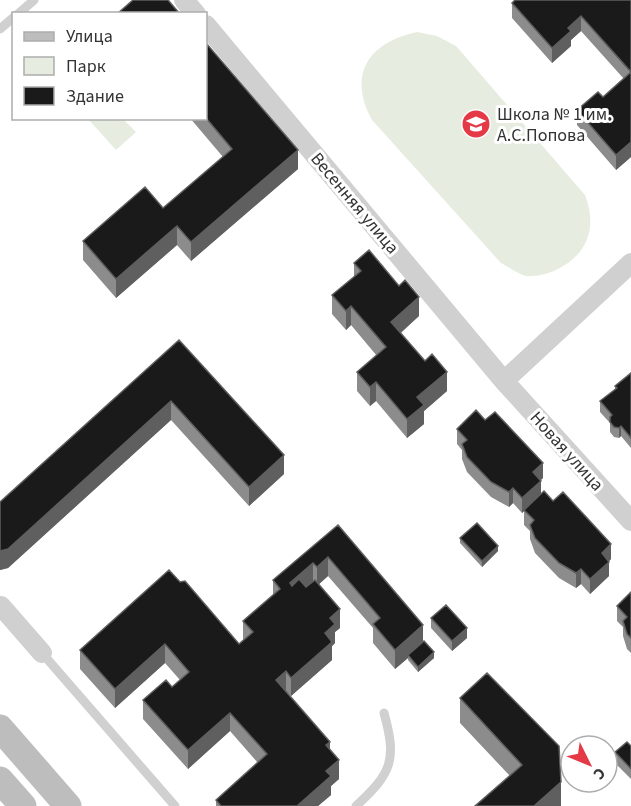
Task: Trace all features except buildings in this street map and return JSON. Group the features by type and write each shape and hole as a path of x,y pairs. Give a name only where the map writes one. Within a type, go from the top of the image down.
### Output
{"main road":[{"path":"0,728 68,806"},
{"path":"0,780 23,806"}],"street":[{"path":"184,0 194,12"},
{"name":"Весенняя улица","path":"207,26 504,381"},
{"path":"504,381 631,263"},
{"name":"Новая улица","path":"504,381 631,521"},
{"path":"1,606 42,653"}],"lane":[{"path":"20,12 34,0"},
{"path":"0,29 12,19"},
{"path":"42,653 174,806"},
{"path":"356,806 375,788 387,771 392,753 392,739 384,713"}],"green space":[{"path":"417,32 437,36 456,46 585,195 589,207 590,230 582,249 565,265 548,273 526,276 501,263 372,120 362,88 367,62 386,44"},
{"path":"89,120 124,120 136,132 116,150"}],"place":[{"name":"Школа № 1 им. А.С.Попова","path":"476,124"}]}
